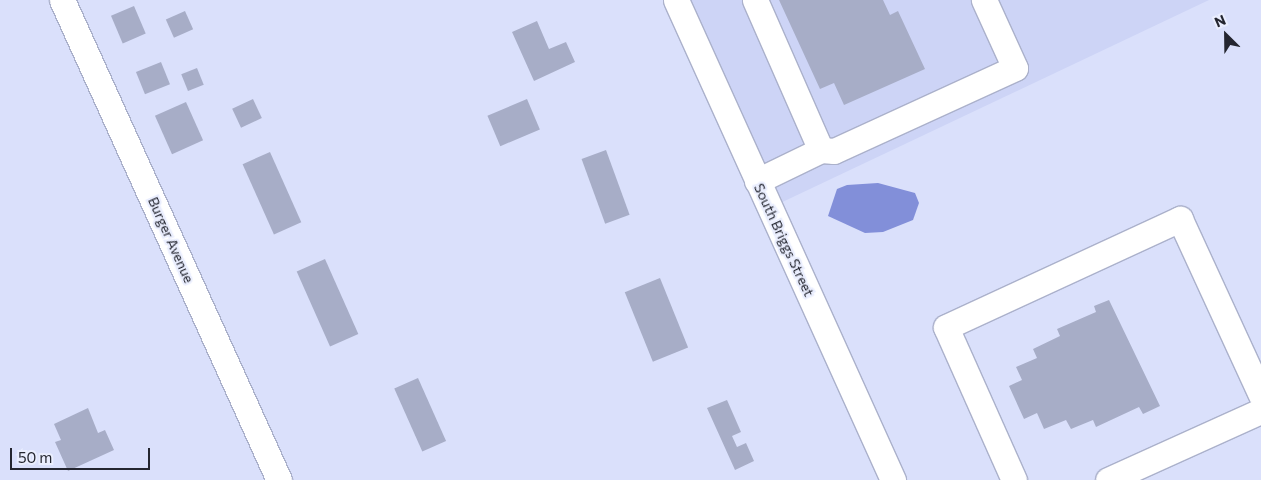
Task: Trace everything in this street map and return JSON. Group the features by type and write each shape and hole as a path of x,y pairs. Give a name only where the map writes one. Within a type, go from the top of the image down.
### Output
{"street":[{"name":"Burger Avenue","path":"62,0 279,480"},
{"name":"South Briggs Street","path":"676,0 894,480"},
{"path":"754,0 821,150"},
{"path":"757,181 821,150 834,151 1015,68 984,0"},
{"path":"1014,480 946,327 1180,219 1261,395"},
{"path":"1108,480 1261,411"}],"shaded area":[{"path":"681,0 1209,0 774,206"}],"water":[{"path":"878,183 915,193 919,203 913,220 883,232 865,233 828,216 837,189 847,185"}],"building":[{"path":"779,0 883,0 890,15 898,11 925,69 844,105 834,83 820,89"},
{"path":"134,6 146,34 123,43 111,16"},
{"path":"185,11 193,29 174,38 166,20"},
{"path":"537,21 549,49 566,42 575,62 534,81 512,32"},
{"path":"161,62 170,84 145,94 136,72"},
{"path":"197,68 204,85 188,91 181,74"},
{"path":"253,99 262,118 241,128 232,109"},
{"path":"527,99 540,129 500,146 487,116"},
{"path":"186,102 203,140 172,154 155,116"},
{"path":"606,150 630,215 605,224 582,159"},
{"path":"270,152 301,222 274,235 243,164"},
{"path":"325,259 358,334 330,347 297,272"},
{"path":"660,278 688,348 653,362 625,292"},
{"path":"1109,300 1160,406 1143,414 1139,407 1096,427 1093,420 1071,429 1066,420 1044,429 1037,413 1024,419 1009,386 1022,380 1016,367 1037,358 1033,349 1060,336 1057,329 1096,312 1094,306"},
{"path":"418,378 446,441 422,452 394,389"},
{"path":"727,400 741,432 732,436 737,447 746,443 754,461 735,470 707,408"},
{"path":"88,408 98,433 105,430 114,450 68,471 55,442 61,440 54,424"}]}
